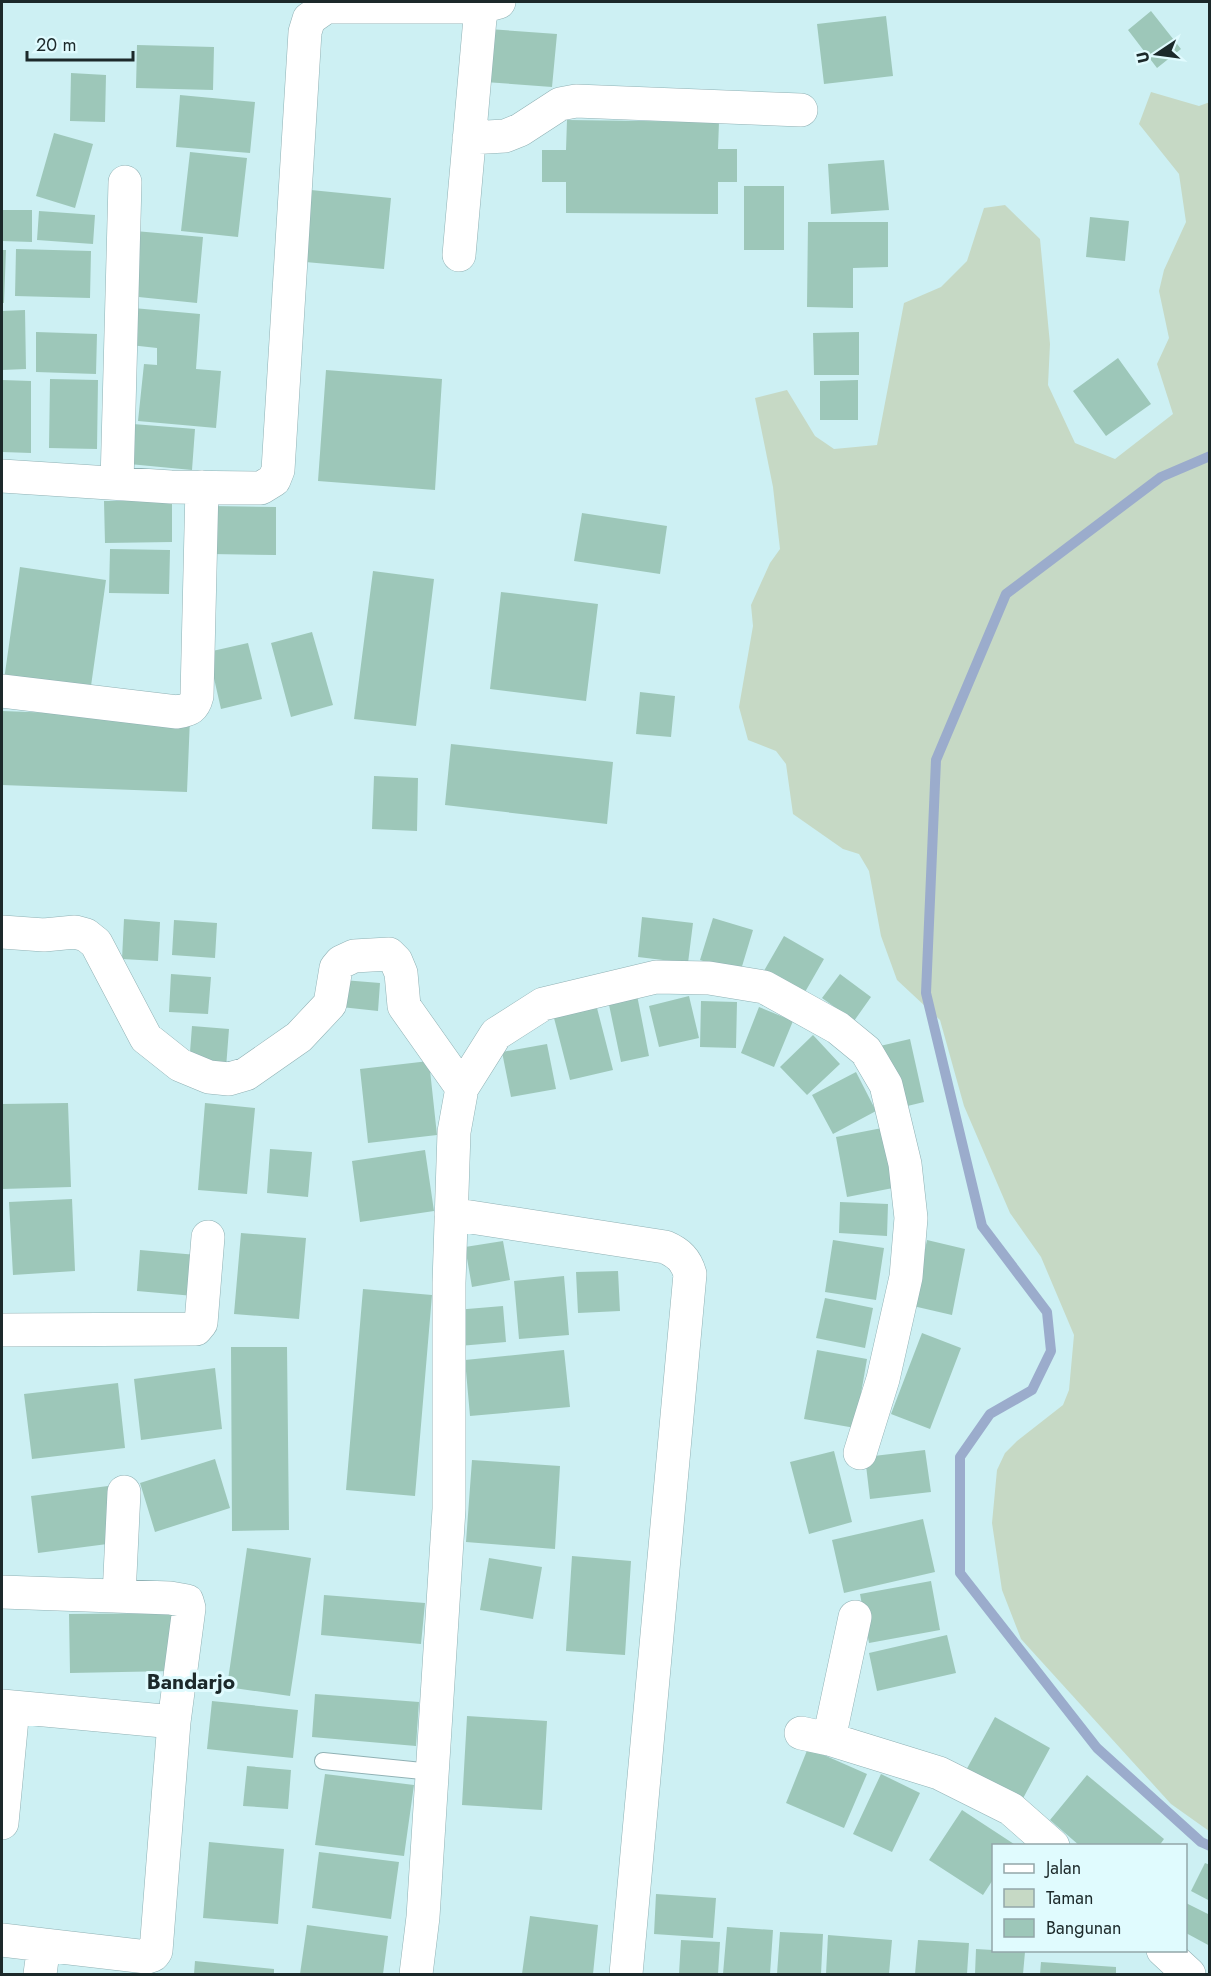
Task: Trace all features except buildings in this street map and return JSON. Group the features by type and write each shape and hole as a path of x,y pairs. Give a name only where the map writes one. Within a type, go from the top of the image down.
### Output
{"street":[{"path":"2,477 171,487 261,488 274,480 278,470 305,32 309,20 326,7 487,3 469,138 459,255"},
{"path":"469,138 505,136 520,130 560,104 576,101 801,110"},
{"path":"117,483 125,182"},
{"path":"2,691 177,712 191,709 195,705 201,486"},
{"path":"2,932 44,935 75,932 86,935 96,943 146,1038 180,1065 209,1077 229,1079 246,1074 299,1037 330,1004 336,968 342,962 354,956 389,954 396,961 401,973 404,1006 462,1088"},
{"path":"416,1974 423,1917 448,1509 449,1283 454,1132 462,1088 496,1034 543,1004 656,977 709,978 765,987 838,1028 867,1051 886,1085 905,1164 911,1218 906,1276 883,1379 860,1453"},
{"path":"451,1214 665,1247 682,1258 690,1274 626,1974"},
{"path":"2,1330 196,1329 201,1323 208,1237"},
{"path":"119,1596 124,1492"},
{"path":"2,1592 170,1598 184,1599 189,1603 174,1722 156,1951 147,1957 42,1960 2,1940"},
{"path":"855,1617 815,1736 939,1773 1011,1809 1052,1844"},
{"path":"2,1823 7,1707 174,1722"},
{"path":"1165,1952 1189,1974"}],"lane":[{"path":"322,1761 432,1772"}],"green space":[{"path":"1151,92 1199,106 1210,102 1209,1831 1171,1804 1021,1639 1002,1590 992,1523 997,1470 1005,1453 1017,1441 1063,1405 1069,1390 1074,1335 1041,1257 1010,1213 964,1106 940,1020 897,980 881,936 869,871 859,854 843,849 793,814 786,764 776,751 748,740 739,707 753,626 751,605 770,563 780,549 773,487 755,398 787,390 815,436 834,449 877,445 904,303 941,287 967,261 984,208 1005,205 1040,239 1050,344 1048,385 1075,443 1115,459 1173,414 1157,364 1169,338 1159,291 1164,270 1186,222 1179,174 1139,124"}],"waterway":[{"path":"1210,456 1161,477 1006,594 936,760 926,993 982,1226 1047,1312 1051,1351 1032,1390 990,1414 960,1457 960,1573 1097,1748 1201,1842 1210,1846"}],"district":[{"name":"Bandarjo","path":"191,1682"}]}
